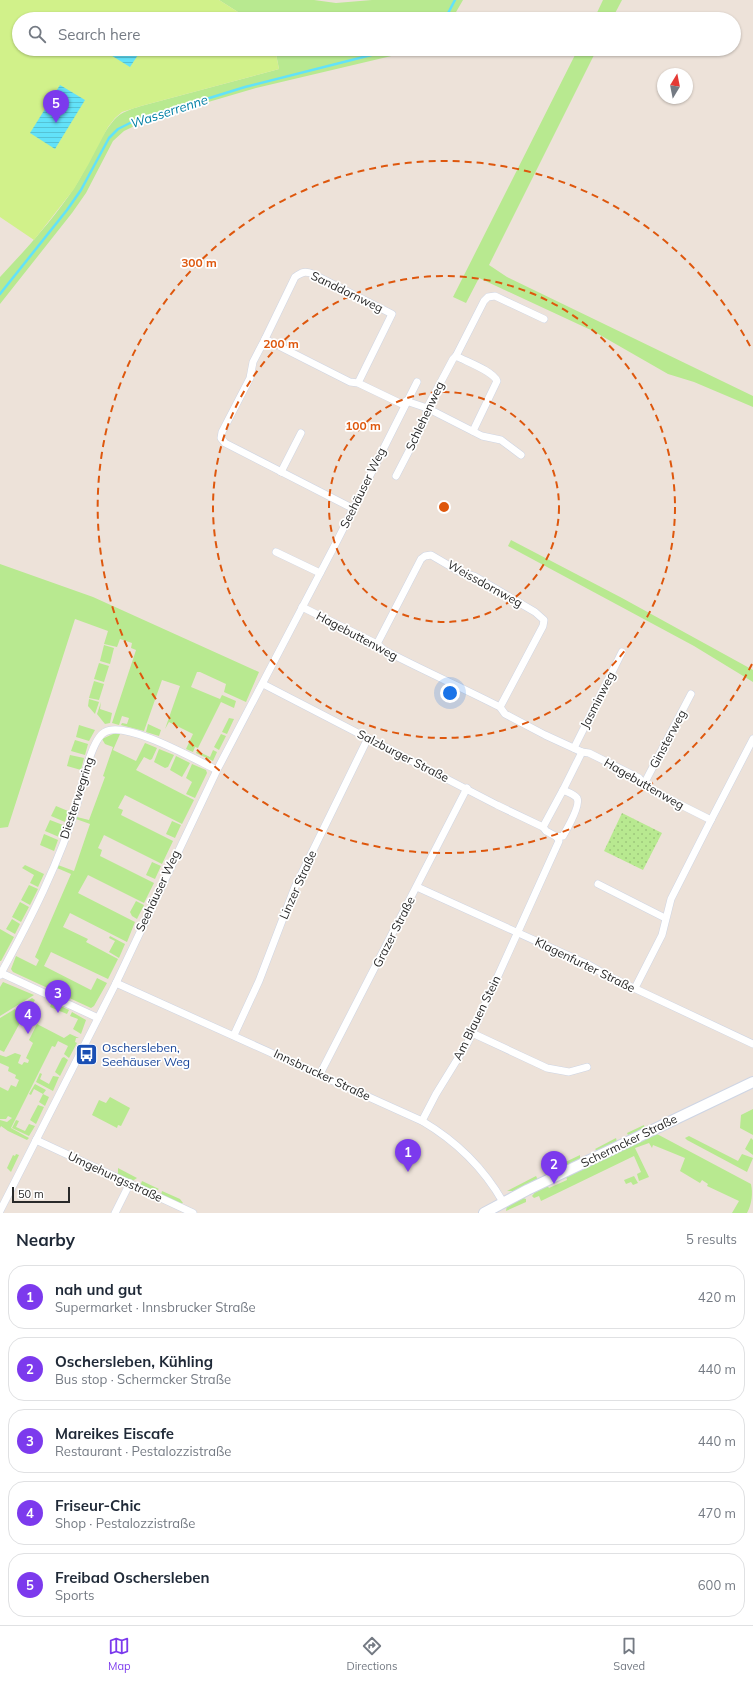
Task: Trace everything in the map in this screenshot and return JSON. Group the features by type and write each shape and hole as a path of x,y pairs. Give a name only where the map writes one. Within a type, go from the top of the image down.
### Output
{"main road":[{"name":"Schermcker Straße","path":"484,1213 503,1202 753,1082"}],"street":[{"name":"Sanddornweg","path":"352,508 225,443 221,438 222,432 250,378 253,362 266,339 295,277 301,272 313,274 392,314 358,383"},
{"name":"Schlehenweg","path":"396,476 426,418 427,408 484,301 488,297 495,296 544,319"},
{"path":"266,339 350,382 358,383 405,403 427,408 473,431 501,440 521,455"},
{"path":"456,356 489,373 495,377 497,382 473,431"},
{"name":"Seehäuser Weg","path":"0,1211 116,983 217,770 263,684 417,382"},
{"path":"281,472 301,433"},
{"path":"276,552 320,573"},
{"name":"Weissdornweg","path":"377,644 421,559 425,556 431,555 460,572 474,576 535,612 544,620 543,626 500,707"},
{"name":"Hagebuttenweg","path":"302,607 377,644 384,650 436,677 453,683 500,707 505,714 639,778 649,789 711,820"},
{"name":"Jasminweg","path":"574,748 622,652"},
{"name":"Salzburger Straße","path":"263,684 543,827 546,831 557,837"},
{"name":"Ginsterweg","path":"644,784 691,694"},
{"name":"Diesterwegring","path":"1,974 50,875 73,817 93,747 100,735 110,730 116,730 142,736 176,749 217,770"},
{"name":"Linzer Straße","path":"234,1035 259,981 295,887 368,738"},
{"path":"635,988 662,936 665,918 671,898 753,738"},
{"path":"543,827 582,752"},
{"name":"Grazer Straße","path":"320,1074 417,887 466,788"},
{"path":"517,933 559,841 557,837 563,836 578,804 577,798 563,790"},
{"path":"598,884 665,918"},
{"name":"Klagenfurter Straße","path":"417,887 575,958 753,1044"},
{"name":"Am Blauen Stein","path":"422,1121 472,1033 517,933"},
{"path":"1,974 98,1018"},
{"name":"Innsbrucker Straße","path":"116,983 422,1121 440,1132 472,1160 491,1182 503,1202"},
{"path":"472,1033 520,1057 547,1068 569,1072 587,1067"},
{"name":"Umgehungsstraße","path":"36,1140 194,1213"},
{"path":"116,1213 130,1183"}],"green space":[{"path":"0,0 219,0 238,12 12,12 12,56 276,56 279,69 122,112 108,127 74,189 34,240 0,217"},
{"path":"219,0 314,0 336,3 372,0 463,0 456,12 238,12"},
{"path":"603,0 622,0 616,12 597,12"},
{"path":"276,56 391,56 256,88 147,120 124,131 113,141 86,193 72,213 0,304 0,277 39,234 66,200 79,180 103,135 117,117 126,111 141,106 279,69"},
{"path":"574,56 594,56 489,265 507,277 753,396 753,407 694,382 668,374 593,331 479,278 466,303 453,297"},
{"path":"511,540 622,598 753,670 753,682 694,646 508,546"},
{"path":"0,564 93,597 259,672 246,702 224,692 226,684 197,672 191,687 220,699 222,695 236,701 234,708 221,702 198,748 195,747 193,752 186,749 193,734 169,722 165,729 180,686 162,680 144,731 121,725 122,723 127,724 129,718 122,716 119,725 112,723 136,650 131,648 132,643 120,639 117,647 104,644 108,631 75,619 8,827 0,828"},
{"path":"104,645 114,648 110,664 100,661"},
{"path":"99,663 109,666 104,682 94,679"},
{"path":"94,681 104,684 99,700 89,698"},
{"path":"89,699 99,702 95,714 88,706"},
{"path":"101,702 100,709 112,713 110,723 105,724 97,714"},
{"path":"229,718 234,719 227,734 222,732"},
{"path":"148,724 161,730 159,736 146,732"},
{"path":"79,725 95,730 89,741 76,737"},
{"path":"113,734 120,734 113,750 136,761 145,743 157,748 152,759 150,760 144,757 136,770 194,800 182,824 125,795 118,808 123,810 121,815 173,841 162,864 104,835 98,848 102,850 100,856 154,883 144,903 88,875 78,893 135,922 127,942 70,913 63,927 88,939 86,942 118,959 108,979 51,952 44,966 91,990 97,978 107,983 94,1006 91,1008 13,972 11,969 16,956 36,966 39,960 35,957 71,874 57,868 58,865 74,871 90,824 76,819 77,817 89,820 105,777 103,776 113,747 105,744 102,739"},
{"path":"221,734 226,736 219,750 214,747"},
{"path":"75,740 88,744 85,755 71,751"},
{"path":"159,749 174,755 168,767 165,768 154,762"},
{"path":"213,750 217,752 213,761 196,753 197,751 210,757"},
{"path":"70,755 84,758 81,770 67,766"},
{"path":"176,756 190,763 182,777 170,770"},
{"path":"192,764 206,770 207,773 195,798 186,794 192,782 186,778"},
{"path":"56,806 68,811 65,822 51,816"},
{"path":"622,813 662,833 643,870 604,851"},
{"path":"50,820 63,825 59,837 45,831"},
{"path":"172,821 181,825 175,838 166,834"},
{"path":"44,834 58,840 54,851 40,845"},
{"path":"152,862 161,866 155,879 146,875"},
{"path":"25,865 44,874 38,887 30,883 34,875 22,868"},
{"path":"29,885 38,889 30,905 21,900"},
{"path":"136,901 144,905 137,919 132,916 130,912"},
{"path":"20,902 29,907 21,922 12,917"},
{"path":"12,919 20,924 15,934 6,929"},
{"path":"0,929 14,937 1,961 0,961"},
{"path":"110,936 125,944 119,958 109,952 115,941 109,938"},
{"path":"3,982 34,995 0,1016 0,987"},
{"path":"32,998 35,1000 24,1017 17,1008"},
{"path":"52,1002 69,1010 67,1014 50,1007"},
{"path":"15,1009 22,1019 4,1052 0,1050 0,1018"},
{"path":"72,1012 86,1020 81,1034 73,1029 78,1019 70,1016"},
{"path":"37,1024 64,1038 70,1034 79,1038 76,1038 75,1042 77,1043 69,1058 64,1054 68,1046 58,1041 55,1047 52,1046 11,1128 29,1138 27,1140 1,1126 0,1128 0,1120 7,1122 12,1118 8,1116 6,1119 0,1119 0,1087 8,1091 11,1085 16,1087 19,1080 15,1078 16,1075 8,1071 9,1067 0,1063 0,1055 6,1057 15,1053 21,1055 18,1063 22,1065 24,1062 28,1063 29,1060 26,1058 33,1043 29,1040"},
{"path":"64,1057 68,1060 60,1076 55,1072 62,1058"},
{"path":"40,1073 42,1074 40,1079 49,1084 53,1076 59,1077 53,1091 36,1082"},
{"path":"35,1084 46,1090 43,1094 34,1089 31,1095 29,1094"},
{"path":"43,1094 49,1097 45,1106 39,1102"},
{"path":"110,1097 130,1108 121,1126 118,1125 117,1128 92,1115 99,1100 106,1103"},
{"path":"38,1105 44,1107 36,1124 30,1120"},
{"path":"753,1109 753,1135 740,1128 741,1115"},
{"path":"16,1120 19,1121 16,1127 25,1131 29,1124 35,1126 29,1136 12,1128"},
{"path":"644,1125 645,1129 628,1135 627,1133"},
{"path":"657,1134 751,1184 752,1198 747,1213 732,1213 739,1201 707,1186 708,1184 702,1180 700,1183 680,1171 685,1158 653,1145 652,1148 649,1143 635,1148 649,1177 639,1181 637,1174 641,1172 634,1156 541,1201 539,1196 534,1198 532,1196 537,1190 547,1185 549,1188 567,1180 566,1176 633,1143"},
{"path":"689,1136 738,1161 742,1154 753,1158 747,1172 685,1138"},
{"path":"616,1138 617,1142 597,1151 595,1149"},
{"path":"751,1138 753,1140 753,1155 745,1149"},
{"path":"16,1154 19,1155 11,1172 7,1168 13,1155 15,1156"},
{"path":"580,1155 580,1159 560,1169 557,1166"},
{"path":"118,1168 137,1178 131,1182 118,1176"},
{"path":"536,1176 538,1180 514,1191 507,1191"},
{"path":"634,1176 638,1183 633,1185 631,1182 626,1184 624,1180"},
{"path":"142,1181 159,1189 154,1192 140,1186"},
{"path":"162,1191 180,1199 183,1203 180,1204 161,1195"},
{"path":"523,1198 526,1199 526,1202 506,1211 507,1205"}],"water":[{"path":"112,56 137,56 130,67"},
{"path":"60,85 85,100 55,149 30,133"}],"waterway":[{"name":"Wasserrenne","path":"449,12 455,0"},
{"name":"Wasserrenne","path":"0,294 67,210 81,190 109,138 118,129 132,122 245,87 367,56"}],"place":[{"name":"Freibad Oschersleben","path":"56,123"},
{"name":"Mareikes Eiscafe","path":"58,1013"},
{"name":"Friseur-Chic","path":"28,1034"},
{"name":"Oschersleben, Seehäuser Weg","path":"87,1055"},
{"name":"nah und gut","path":"408,1172"},
{"name":"Oschersleben, Kühling","path":"554,1184"}]}
